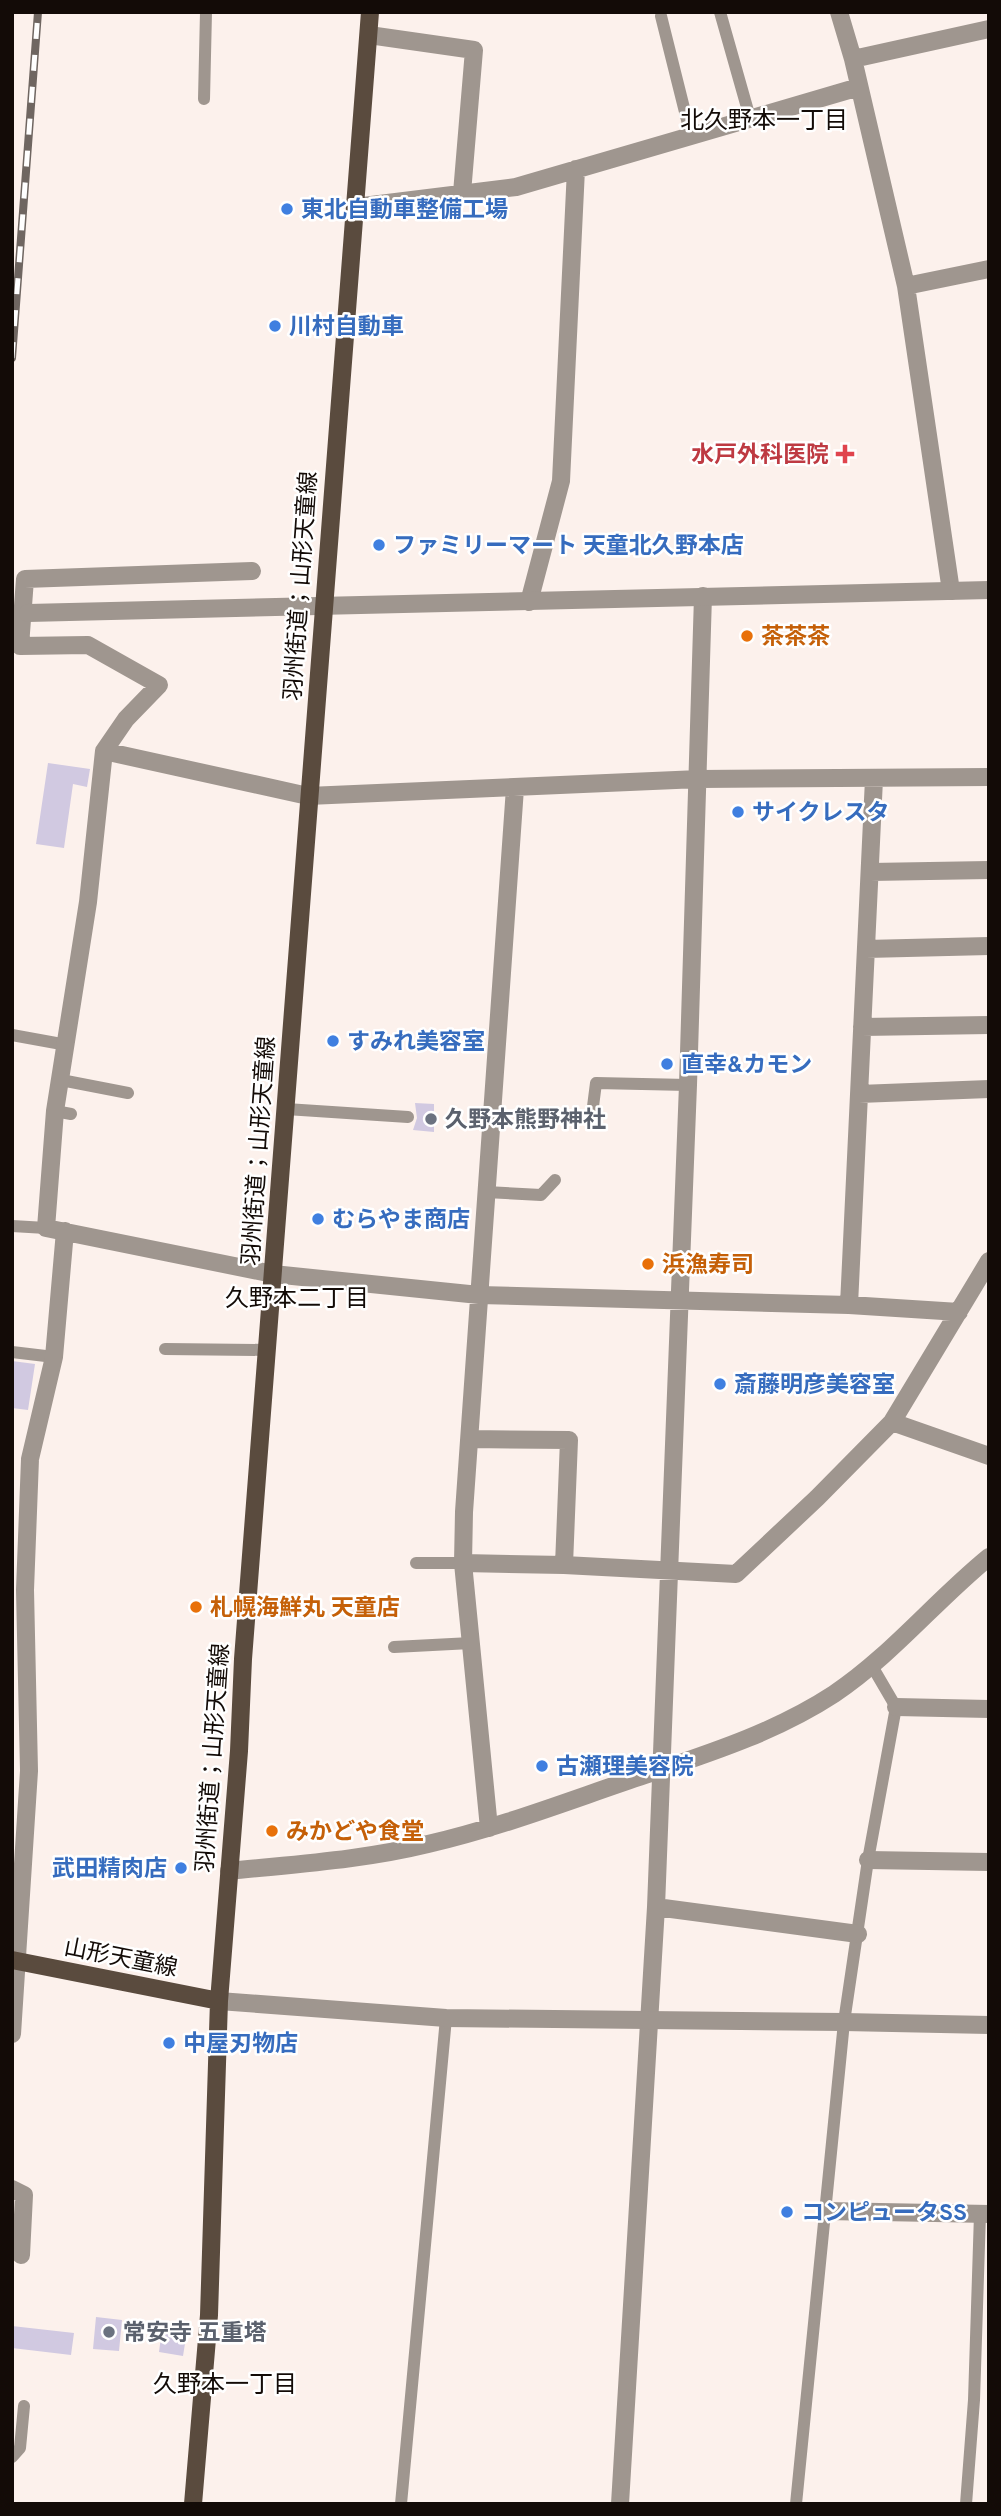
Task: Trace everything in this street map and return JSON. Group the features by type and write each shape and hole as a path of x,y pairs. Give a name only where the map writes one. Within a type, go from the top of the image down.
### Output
{"main road":[{"name":"羽州街道；山形天童線","path":"193,2504 209,2315 219,2001 239,1751 243,1659 370,12"},
{"name":"山形天童線","path":"15,1960 219,2001"}],"street":[{"path":"839,12 853,59 906,286 951,591"},
{"path":"853,59 989,29"},
{"path":"369,35 474,50 462,194"},
{"path":"355,207 516,187 859,87"},
{"path":"529,602 561,481 576,169"},
{"path":"906,286 989,269"},
{"path":"252,571 25,579 20,646 88,645 159,685 126,719 104,751 88,902 61,1080 63,1112 46,1228 273,1274 479,1295 849,1305 959,1312"},
{"path":"28,613 989,590"},
{"path":"620,2504 656,1907 699,779 703,596"},
{"path":"104,751 308,796 699,779 989,776"},
{"path":"849,1305 874,779"},
{"path":"489,1828 463,1563 469,1439 515,788"},
{"path":"870,872 989,870"},
{"path":"866,949 989,946"},
{"path":"862,1027 989,1025"},
{"path":"859,1094 989,1089"},
{"path":"12,2034 29,1771 25,1590 30,1460 54,1357 65,1231"},
{"path":"463,1563 564,1564 736,1574 892,1422 989,1261"},
{"path":"892,1422 989,1456"},
{"path":"469,1439 569,1440 564,1564"},
{"path":"229,1871 427,1845 489,1828 744,1741 832,1695 873,1666 989,1557"},
{"path":"896,1707 989,1709"},
{"path":"868,1860 989,1862"},
{"path":"656,1907 858,1934"},
{"path":"219,2001 446,2018 989,2025"},
{"path":"12,2189 24,2195 21,2255"},
{"path":"825,2211 985,2214"}],"lane":[{"path":"204,99 206,12"},
{"path":"720,12 750,118"},
{"path":"661,16 691,136"},
{"path":"12,1035 67,1045"},
{"path":"61,1080 128,1093"},
{"path":"591,1122 596,1083 688,1085"},
{"path":"286,1109 408,1117"},
{"path":"486,1192 541,1195 555,1180"},
{"path":"12,1226 46,1228"},
{"path":"165,1349 267,1350"},
{"path":"12,1352 54,1357"},
{"path":"416,1563 463,1563"},
{"path":"394,1647 471,1643"},
{"path":"796,2504 844,2022 868,1860 896,1707 873,1666"},
{"path":"401,2504 446,2018"},
{"path":"966,2504 985,2214"},
{"path":"12,2457 20,2448 24,2406"}],"building":[{"path":"48,763 90,769 87,787 73,784 64,848 36,844"},
{"path":"415,1103 434,1104 434,1132 413,1130 417,1118"},
{"path":"12,1361 35,1364 28,1410 12,1408"},
{"path":"96,2317 122,2320 119,2351 93,2349"},
{"path":"163,2321 188,2325 183,2356 159,2352"},
{"path":"12,2326 74,2333 71,2355 12,2348"}],"railway":[{"path":"12,358 38,12"}],"place":[{"name":"東北自動車整備工場","path":"287,209"},
{"name":"川村自動車","path":"275,326"},
{"name":"水戸外科医院","path":"845,454"},
{"name":"ファミリーマート 天童北久野本店","path":"379,545"},
{"name":"茶茶茶","path":"747,636"},
{"name":"サイクレスタ","path":"738,812"},
{"name":"すみれ美容室","path":"333,1041"},
{"name":"直幸&カモン","path":"667,1064"},
{"name":"久野本熊野神社","path":"431,1119"},
{"name":"むらやま商店","path":"318,1219"},
{"name":"浜漁寿司","path":"648,1264"},
{"name":"斎藤明彦美容室","path":"720,1384"},
{"name":"札幌海鮮丸 天童店","path":"196,1607"},
{"name":"古瀬理美容院","path":"542,1766"},
{"name":"みかどや食堂","path":"272,1831"},
{"name":"武田精肉店","path":"181,1868"},
{"name":"中屋刃物店","path":"169,2043"},
{"name":"コンピュータSS","path":"787,2212"},
{"name":"常安寺 五重塔","path":"109,2332"}],"district":[{"name":"北久野本一丁目","path":"764,120"},
{"name":"久野本二丁目","path":"297,1298"},
{"name":"久野本一丁目","path":"225,2384"}]}
